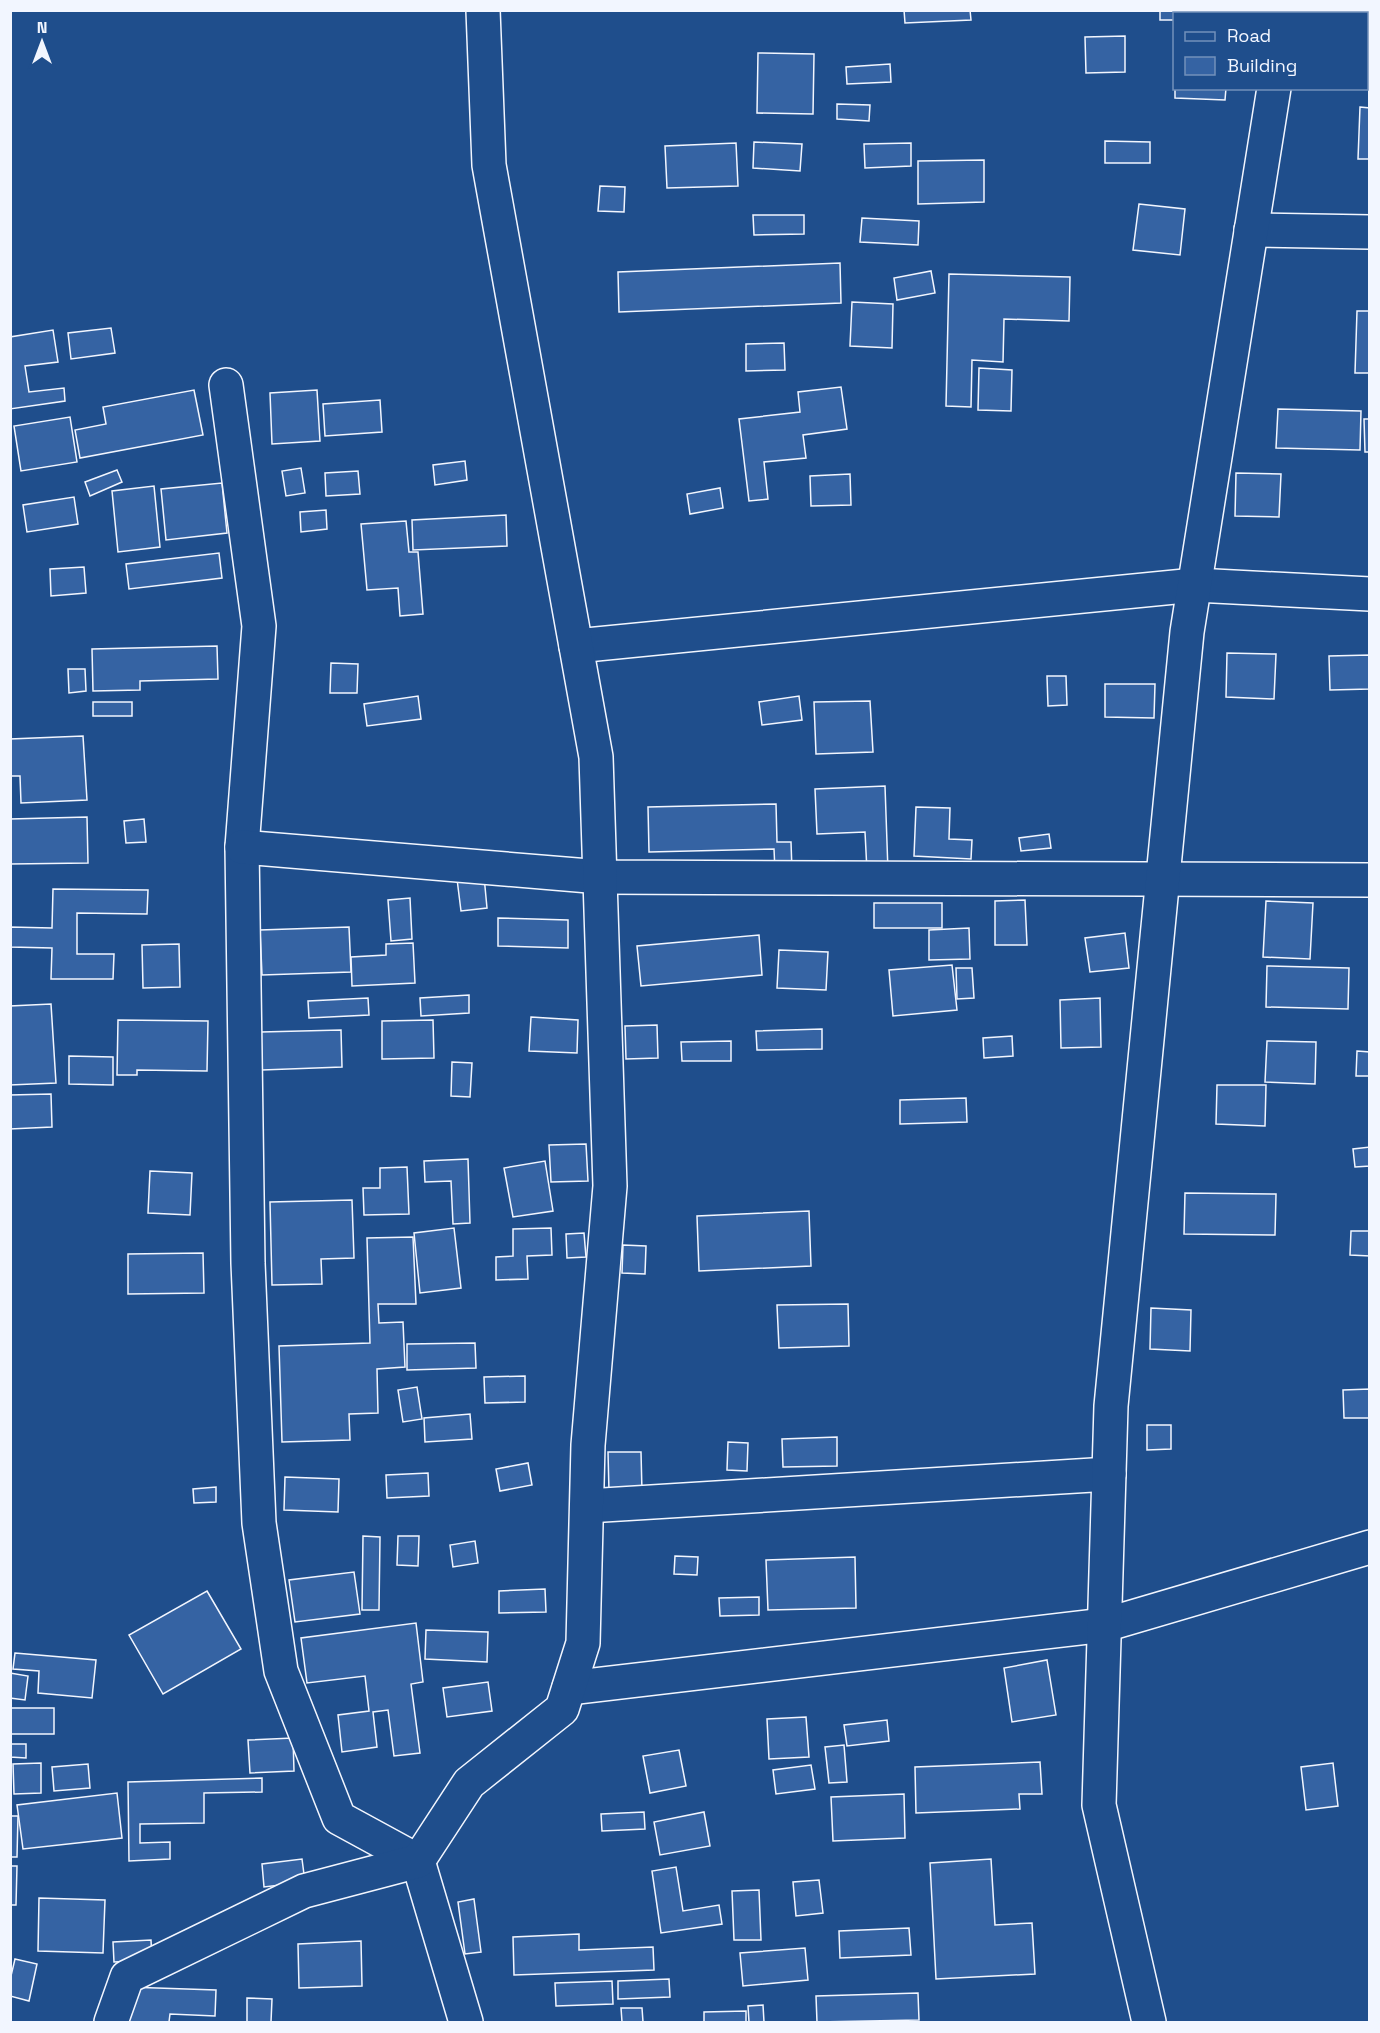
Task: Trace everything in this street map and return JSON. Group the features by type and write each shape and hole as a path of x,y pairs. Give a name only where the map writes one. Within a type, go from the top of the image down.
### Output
{"street":[{"path":"111,2022 127,1977 304,1891 418,1861 469,1783 562,1709 584,1643 588,1445 610,1186 596,757 489,165 483,10"},
{"path":"1149,2022 1099,1804 1113,1394 1187,632 1274,90"},
{"path":"1251,230 1370,232"},
{"path":"226,385 259,626 242,847 248,1263 259,1523 280,1671 339,1818 418,1861 466,2022"},
{"path":"576,646 1195,585 1370,594"},
{"path":"242,847 601,877 1370,880"},
{"path":"587,1506 1109,1474"},
{"path":"569,1688 1104,1626 1370,1547"}],"building":[{"path":"904,10 970,10 971,20 905,23"},
{"path":"1160,10 1250,10 1250,12 1173,12 1173,20 1160,20"},
{"path":"1125,36 1125,72 1086,73 1085,37"},
{"path":"758,53 814,54 813,114 757,113"},
{"path":"890,64 891,82 847,84 846,67"},
{"path":"1175,90 1226,90 1225,100 1175,98"},
{"path":"837,104 870,105 869,121 837,119"},
{"path":"1360,107 1370,108 1370,159 1358,159"},
{"path":"1105,141 1150,142 1150,163 1105,163"},
{"path":"754,142 802,144 800,171 753,168"},
{"path":"736,143 738,186 667,188 665,146"},
{"path":"911,143 911,166 865,168 864,144"},
{"path":"984,160 984,202 918,204 918,161"},
{"path":"600,186 625,187 624,212 598,211"},
{"path":"1139,204 1185,209 1180,255 1133,250"},
{"path":"753,215 804,215 804,234 754,235"},
{"path":"862,218 919,221 918,245 860,242"},
{"path":"840,263 841,303 619,312 618,272"},
{"path":"931,271 935,293 897,300 894,278"},
{"path":"949,274 1070,277 1069,321 1004,319 1003,362 972,360 971,407 946,406"},
{"path":"852,302 893,304 892,348 850,346"},
{"path":"1357,311 1370,311 1370,373 1355,373"},
{"path":"111,328 115,353 71,359 68,333"},
{"path":"53,330 58,362 25,366 29,392 64,388 65,401 10,409 10,337"},
{"path":"784,343 785,370 746,371 746,344"},
{"path":"979,368 1012,370 1011,411 978,410"},
{"path":"841,387 847,429 803,435 806,458 764,462 768,499 749,501 739,419 800,412 798,392"},
{"path":"194,390 203,435 80,458 75,430 106,424 103,407"},
{"path":"317,390 320,441 272,444 270,393"},
{"path":"380,400 382,432 325,436 323,404"},
{"path":"1278,409 1361,411 1360,450 1276,448"},
{"path":"70,417 77,462 21,471 14,426"},
{"path":"1364,419 1370,419 1370,452 1365,452"},
{"path":"465,461 467,480 435,485 433,465"},
{"path":"301,468 305,493 286,496 282,471"},
{"path":"117,470 122,482 90,496 85,482"},
{"path":"358,471 360,494 326,496 325,473"},
{"path":"1236,473 1281,474 1279,517 1235,516"},
{"path":"850,474 851,505 811,506 810,476"},
{"path":"222,483 227,533 166,540 161,489"},
{"path":"154,486 160,547 118,552 112,491"},
{"path":"720,488 723,508 690,514 687,494"},
{"path":"74,497 78,524 27,532 23,505"},
{"path":"326,510 327,529 301,532 300,512"},
{"path":"506,515 507,546 413,550 412,520"},
{"path":"406,521 409,552 418,552 423,614 400,616 398,588 367,590 361,524"},
{"path":"219,553 222,578 129,589 126,564"},
{"path":"84,567 86,593 51,596 50,569"},
{"path":"217,646 218,679 140,681 140,690 93,691 92,649"},
{"path":"1227,653 1276,654 1274,699 1226,697"},
{"path":"1370,655 1370,689 1330,690 1329,656"},
{"path":"331,663 358,664 357,693 330,693"},
{"path":"68,669 85,669 86,691 69,693"},
{"path":"1047,676 1066,676 1067,705 1048,706"},
{"path":"1105,684 1155,684 1154,718 1105,717"},
{"path":"418,696 421,719 367,726 364,704"},
{"path":"799,696 802,720 762,725 759,702"},
{"path":"870,701 873,752 816,754 814,702"},
{"path":"93,702 132,702 132,716 93,716"},
{"path":"83,736 87,800 21,803 20,776 10,776 10,739"},
{"path":"885,786 888,871 867,871 865,832 817,834 815,789"},
{"path":"776,804 777,842 791,842 792,871 775,871 774,849 649,852 648,807"},
{"path":"916,807 950,808 949,839 972,840 971,859 914,856"},
{"path":"87,817 88,863 10,864 10,819"},
{"path":"144,819 146,842 126,843 124,821"},
{"path":"1049,834 1051,848 1021,851 1019,838"},
{"path":"484,876 487,908 461,911 457,879"},
{"path":"53,889 148,890 147,914 77,913 77,954 114,954 113,979 51,979 52,948 10,947 10,927 52,928"},
{"path":"410,898 412,939 391,941 388,900"},
{"path":"1025,900 1027,945 995,945 995,901"},
{"path":"1266,901 1313,903 1310,959 1263,957"},
{"path":"874,903 942,903 942,928 874,928"},
{"path":"498,918 568,920 568,948 498,946"},
{"path":"349,927 351,972 262,975 260,930"},
{"path":"969,928 970,959 929,960 929,930"},
{"path":"1125,933 1129,968 1090,972 1085,938"},
{"path":"759,935 762,975 641,986 637,946"},
{"path":"413,943 415,983 352,986 351,957 386,955 386,944"},
{"path":"179,944 180,987 143,988 142,945"},
{"path":"779,950 828,952 826,990 777,988"},
{"path":"952,965 957,1010 893,1016 889,970"},
{"path":"1267,966 1349,968 1348,1009 1266,1007"},
{"path":"956,968 972,968 974,998 957,999"},
{"path":"469,995 469,1013 421,1016 420,998"},
{"path":"368,998 369,1015 309,1018 308,1001"},
{"path":"1100,998 1101,1047 1061,1048 1060,1000"},
{"path":"51,1004 56,1083 10,1085 10,1006"},
{"path":"531,1017 578,1020 577,1053 529,1051"},
{"path":"118,1020 208,1021 207,1071 137,1070 137,1075 117,1075"},
{"path":"433,1020 434,1058 382,1059 382,1021"},
{"path":"657,1025 658,1058 626,1059 625,1026"},
{"path":"822,1029 822,1049 757,1050 756,1031"},
{"path":"341,1030 342,1067 262,1070 261,1032"},
{"path":"1012,1036 1013,1056 984,1058 983,1038"},
{"path":"731,1041 731,1061 682,1061 681,1042"},
{"path":"1267,1041 1316,1042 1315,1084 1265,1082"},
{"path":"1357,1051 1370,1052 1370,1076 1356,1076"},
{"path":"69,1056 113,1057 113,1085 69,1084"},
{"path":"452,1062 472,1063 470,1097 451,1096"},
{"path":"1217,1085 1266,1085 1265,1126 1216,1124"},
{"path":"51,1094 52,1127 10,1129 10,1095"},
{"path":"966,1098 967,1122 900,1124 900,1100"},
{"path":"586,1144 588,1181 551,1182 549,1145"},
{"path":"1370,1147 1370,1166 1355,1167 1353,1149"},
{"path":"468,1159 470,1223 453,1224 451,1181 425,1182 424,1161"},
{"path":"545,1161 553,1211 513,1217 504,1168"},
{"path":"407,1167 409,1214 364,1215 363,1188 380,1188 380,1168"},
{"path":"150,1171 192,1173 190,1215 148,1213"},
{"path":"1185,1193 1276,1194 1275,1235 1184,1234"},
{"path":"352,1200 354,1258 321,1259 322,1284 272,1285 270,1202"},
{"path":"809,1211 811,1266 699,1271 697,1216"},
{"path":"454,1228 461,1288 420,1293 414,1233"},
{"path":"551,1228 552,1255 527,1256 528,1279 496,1280 496,1257 513,1256 513,1229"},
{"path":"1351,1231 1370,1231 1370,1256 1350,1255"},
{"path":"584,1233 586,1257 567,1258 566,1234"},
{"path":"413,1237 416,1304 378,1304 379,1323 403,1322 405,1367 377,1369 378,1413 349,1414 350,1440 282,1442 279,1346 370,1343 367,1238"},
{"path":"623,1245 646,1246 645,1274 622,1273"},
{"path":"203,1253 204,1293 128,1294 128,1254"},
{"path":"848,1304 849,1346 779,1348 777,1305"},
{"path":"1151,1308 1191,1310 1190,1351 1150,1349"},
{"path":"475,1343 476,1368 407,1370 407,1344"},
{"path":"525,1376 525,1402 485,1403 484,1377"},
{"path":"417,1387 422,1419 403,1422 398,1390"},
{"path":"1370,1389 1370,1418 1344,1418 1343,1390"},
{"path":"470,1414 472,1439 425,1442 424,1418"},
{"path":"1147,1425 1171,1425 1171,1449 1147,1450"},
{"path":"837,1437 837,1466 783,1467 782,1439"},
{"path":"728,1442 748,1443 747,1471 727,1470"},
{"path":"608,1452 641,1452 642,1492 609,1492"},
{"path":"528,1463 532,1485 500,1491 496,1469"},
{"path":"428,1473 429,1496 387,1498 386,1475"},
{"path":"285,1477 339,1479 338,1512 284,1510"},
{"path":"216,1487 216,1502 194,1503 193,1489"},
{"path":"363,1536 380,1537 379,1610 362,1610"},
{"path":"398,1536 419,1536 418,1566 397,1565"},
{"path":"475,1541 478,1563 453,1567 450,1545"},
{"path":"675,1556 698,1557 697,1575 674,1574"},
{"path":"855,1557 856,1608 768,1610 766,1560"},
{"path":"354,1572 360,1614 295,1622 289,1580"},
{"path":"545,1589 546,1612 499,1613 499,1591"},
{"path":"207,1591 241,1649 163,1694 129,1635"},
{"path":"759,1597 759,1615 720,1616 719,1598"},
{"path":"416,1623 423,1682 411,1684 420,1753 394,1756 388,1710 373,1712 377,1747 342,1752 338,1715 369,1711 365,1676 307,1683 301,1638"},
{"path":"426,1630 488,1632 487,1662 425,1659"},
{"path":"15,1653 96,1660 92,1698 38,1693 39,1671 13,1669"},
{"path":"1047,1660 1056,1715 1012,1722 1004,1668"},
{"path":"10,1673 28,1676 25,1700 10,1698"},
{"path":"488,1682 492,1711 447,1717 443,1688"},
{"path":"10,1708 54,1708 54,1734 10,1734"},
{"path":"806,1717 809,1757 769,1759 767,1719"},
{"path":"887,1720 889,1741 847,1746 844,1725"},
{"path":"293,1738 294,1771 250,1773 248,1740"},
{"path":"10,1744 26,1744 26,1758 10,1757"},
{"path":"844,1745 847,1782 829,1783 825,1747"},
{"path":"679,1750 686,1786 650,1793 643,1756"},
{"path":"1040,1762 1042,1794 1019,1794 1020,1809 916,1813 915,1767"},
{"path":"41,1763 41,1793 14,1794 13,1764"},
{"path":"1333,1763 1338,1806 1306,1810 1301,1767"},
{"path":"88,1764 90,1788 54,1791 52,1767"},
{"path":"811,1765 815,1789 776,1794 773,1770"},
{"path":"262,1778 262,1792 204,1793 204,1823 140,1824 140,1843 170,1842 170,1859 129,1861 128,1782"},
{"path":"117,1793 122,1838 23,1849 17,1805"},
{"path":"904,1794 905,1838 833,1841 831,1797"},
{"path":"644,1812 645,1829 602,1831 601,1814"},
{"path":"704,1812 710,1846 660,1855 654,1822"},
{"path":"10,1816 18,1816 17,1857 10,1857"},
{"path":"302,1859 305,1882 264,1887 262,1864"},
{"path":"991,1859 995,1925 1032,1923 1035,1974 936,1979 930,1863"},
{"path":"10,1866 17,1866 16,1905 10,1905"},
{"path":"676,1867 683,1911 719,1905 722,1924 661,1933 652,1871"},
{"path":"819,1880 823,1913 796,1916 793,1882"},
{"path":"759,1890 761,1940 734,1940 732,1891"},
{"path":"39,1898 105,1900 103,1953 38,1951"},
{"path":"474,1899 481,1952 465,1954 458,1902"},
{"path":"909,1928 911,1955 840,1958 839,1931"},
{"path":"579,1934 579,1950 653,1947 654,1970 514,1975 513,1937"},
{"path":"151,1940 152,1960 114,1962 113,1942"},
{"path":"361,1941 362,1986 299,1988 298,1944"},
{"path":"805,1948 808,1980 743,1986 740,1953"},
{"path":"15,1959 37,1964 29,2001 10,1996 10,1980"},
{"path":"669,1979 670,1997 618,1999 618,1981"},
{"path":"612,1981 613,2004 556,2006 555,1983"},
{"path":"127,1987 216,1990 215,2016 170,2014 169,2022 126,2022"},
{"path":"918,1993 919,2020 817,2022 816,1996"},
{"path":"247,1998 272,1999 271,2022 247,2022"},
{"path":"763,2005 764,2022 749,2022 748,2006"},
{"path":"621,2008 642,2008 643,2022 622,2022"},
{"path":"746,2011 746,2022 704,2022 704,2012"}]}
